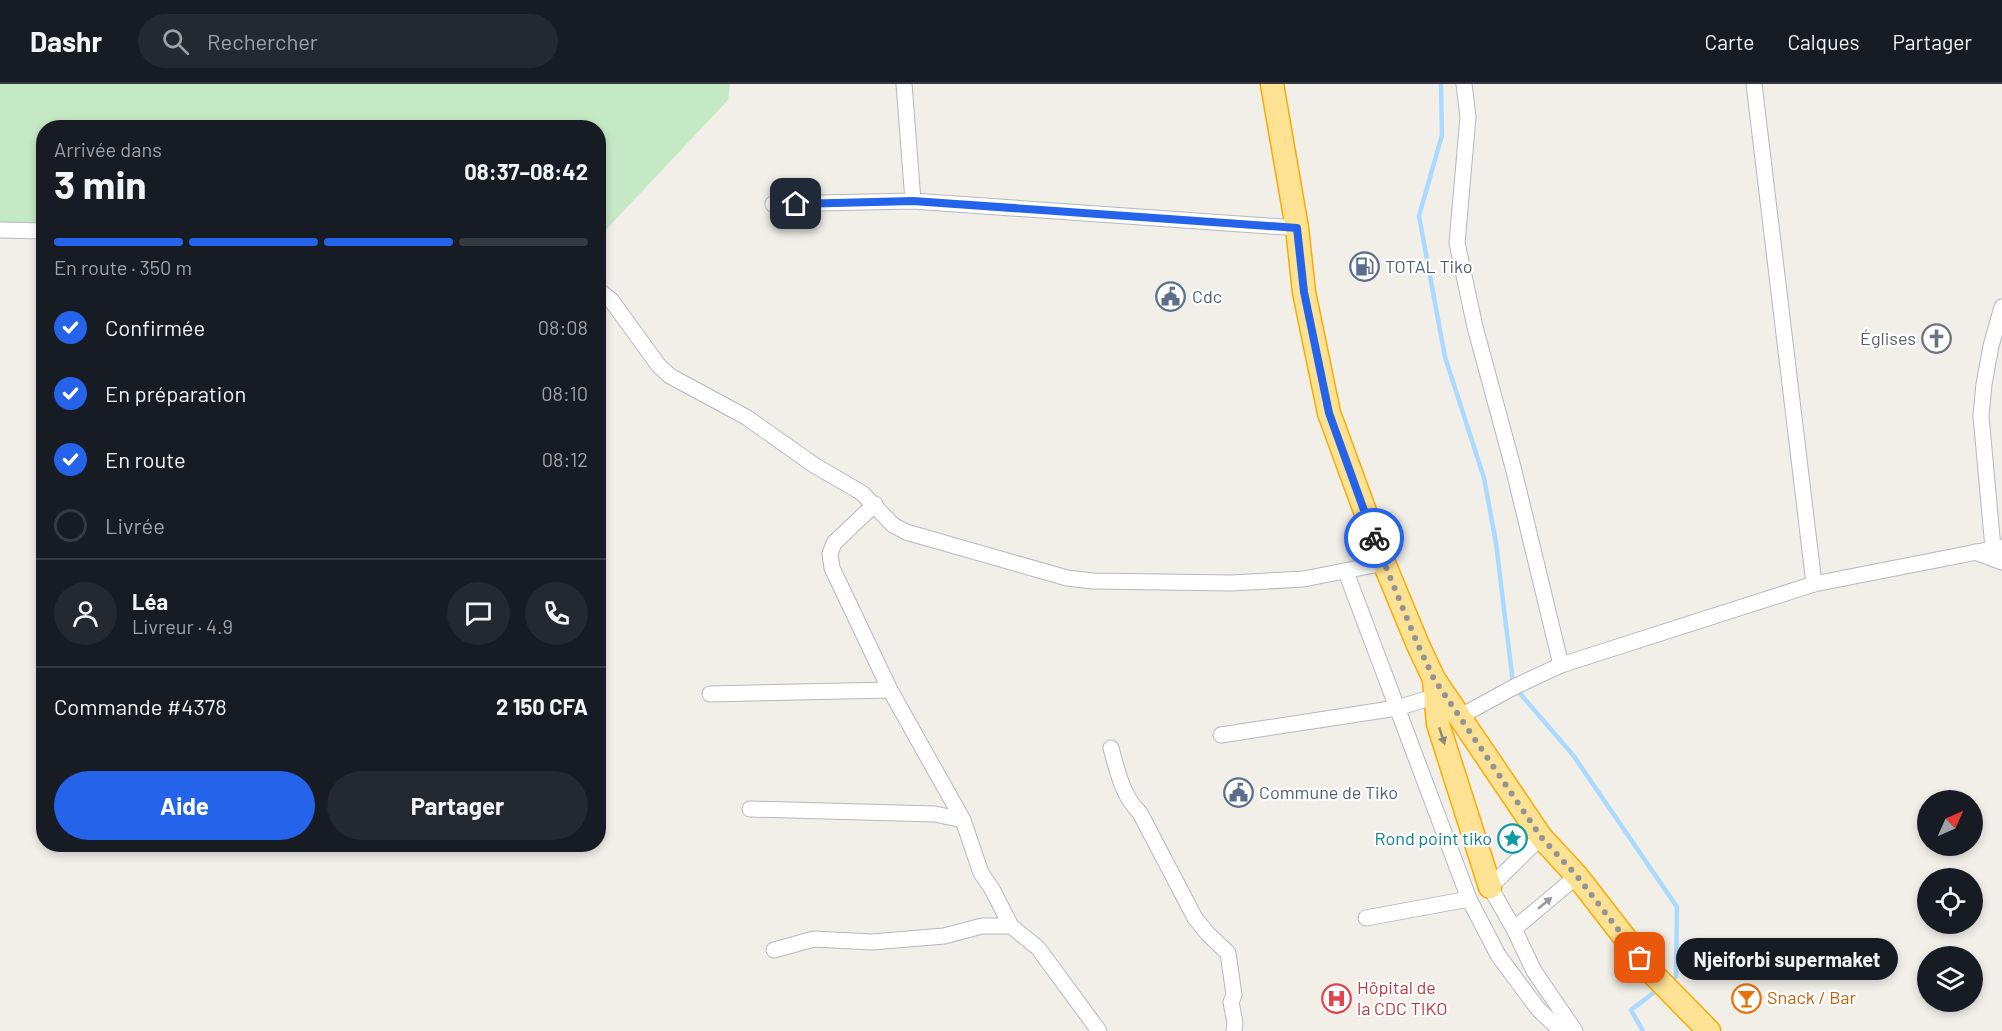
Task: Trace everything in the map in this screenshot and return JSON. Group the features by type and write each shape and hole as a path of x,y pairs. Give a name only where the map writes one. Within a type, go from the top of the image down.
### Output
{"highway":[{"path":"1272,84 1297,228 1304,292 1329,413 1384,563 1435,687 1459,717 1541,837 1577,876 1653,974 1709,1031"},
{"path":"1435,687 1438,724 1490,887"}],"street":[{"path":"904,84 913,201"},
{"path":"1464,84 1468,117 1457,243 1475,327 1513,467 1562,665"},
{"path":"1754,84 1814,584"},
{"path":"773,204 913,201 1297,228"},
{"path":"0,230 36,231"},
{"path":"606,296 659,366 670,376 746,417 814,465 862,493 893,525 906,532 1067,579 1093,581 1231,583 1304,579 1384,563"},
{"path":"1459,717 1514,687 1562,665 1814,584 1998,548 1980,416 1991,346 2002,307"},
{"path":"875,504 834,543 830,554 832,568 890,690 963,820 981,873 1011,926 1038,948 1099,1031"},
{"path":"1975,552 2002,562"},
{"path":"1346,572 1468,899 1498,955 1538,1009 1561,1031"},
{"path":"1221,735 1397,708 1435,687"},
{"path":"710,693 890,690"},
{"path":"1111,748 1122,788 1130,803 1140,813 1196,918 1208,934 1228,953 1234,995 1231,1002 1235,1023 1234,1031"},
{"path":"750,809 935,814 963,820"},
{"path":"1541,837 1490,887 1534,971 1575,1031"},
{"path":"1514,929 1577,876"},
{"path":"1366,918 1468,899"},
{"path":"774,950 814,939 872,942 944,936 982,926 1011,926"}],"green space":[{"path":"0,84 730,84 728,100 606,230 606,120 36,120 36,230 0,229"}],"waterway":[{"path":"1441,84 1442,135 1419,216 1445,357 1484,478 1496,543 1513,683"},
{"path":"1517,690 1573,755 1677,907 1676,977 1669,982"},
{"path":"1643,1031 1631,1010 1660,988"}],"way so far":[{"path":"1374,538 1434,679 1541,837 1577,876 1640,958"}],"place":[{"name":"TOTAL Tiko","path":"1364,267"},
{"name":"Cdc","path":"1171,297"},
{"name":"Églises","path":"1937,339"},
{"name":"Commune de Tiko","path":"1238,793"},
{"name":"Rond point tiko","path":"1513,839"},
{"name":"Njeiforbi supermaket","path":"1640,958"},
{"name":"Hôpital de la CDC TIKO","path":"1336,998"},
{"name":"Snack / Bar","path":"1746,998"}],"route":[{"path":"796,204 913,201 1297,228 1304,292 1329,413 1374,538"}]}
